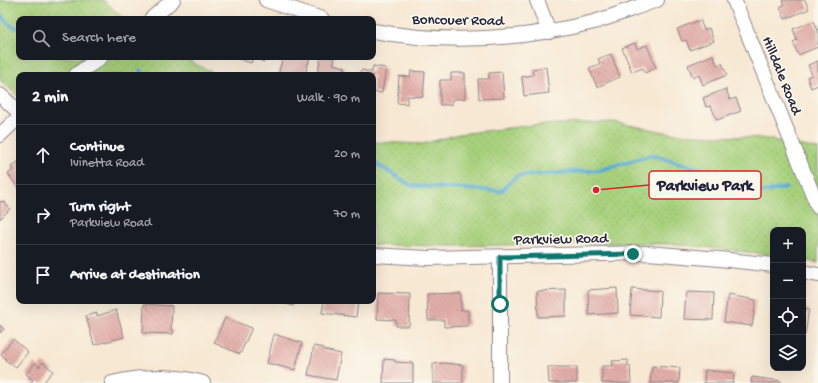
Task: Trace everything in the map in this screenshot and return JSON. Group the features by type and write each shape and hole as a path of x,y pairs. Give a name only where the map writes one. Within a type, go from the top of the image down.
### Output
{"street":[{"path":"154,16 173,0"},
{"path":"266,0 313,16"},
{"path":"537,0 549,32"},
{"name":"Boncouer Road","path":"376,31 422,37 468,39 509,37 549,32 595,22 657,0"},
{"name":"Hilldale Road","path":"734,0 818,207"},
{"path":"80,72 97,60"},
{"path":"0,95 16,109"},
{"path":"0,135 16,120"},
{"name":"Parkview Road","path":"376,255 428,258 648,253 720,258 770,265"},
{"path":"500,257 500,383"},
{"path":"806,273 818,275"},
{"path":"112,383 128,379 164,377 184,378 203,383"}],"green space":[{"path":"0,0 103,0 121,16 16,16 16,60 188,60 211,72 16,72 16,94 0,80"},
{"path":"613,122 676,134 762,138 818,149 818,263 806,261 806,227 770,227 770,255 676,244 606,243 451,246 376,245 376,142 423,144 459,134 534,125"}],"building":[{"path":"782,0 805,0 809,9 785,19 780,7 784,5"},
{"path":"700,20 704,30 709,28 714,41 690,50 686,40 682,41 677,29"},
{"path":"814,21 818,31 818,47 798,55 793,42 797,40 793,29"},
{"path":"635,43 637,49 647,45 656,68 645,73 643,68 632,72 622,48"},
{"path":"611,54 620,77 597,87 589,68 600,64 598,59"},
{"path":"713,55 717,65 722,63 727,75 703,85 699,75 693,78 688,65"},
{"path":"242,60 252,60 251,63"},
{"path":"282,60 309,60 306,72 279,72"},
{"path":"320,60 334,60 333,64 345,67 344,72 318,72"},
{"path":"818,61 818,85 811,88 807,77 812,75 808,65"},
{"path":"373,66 386,68 382,93 376,92 376,72 372,72"},
{"path":"546,67 549,93 524,96 522,77 533,75 532,69"},
{"path":"361,70 372,72 361,72"},
{"path":"411,71 425,72 423,97 407,96 407,104 397,103 399,76 410,77"},
{"path":"502,72 504,98 479,99 478,79 489,79 489,73"},
{"path":"451,73 465,73 465,99 452,99 452,105 440,105 440,80 451,80"},
{"path":"726,89 730,100 736,98 741,111 717,120 711,106 706,107 703,98"},
{"path":"16,163 16,185 8,174 13,170 11,167"},
{"path":"0,201 3,201 10,209 0,219"},
{"path":"617,288 618,313 589,315 588,290"},
{"path":"632,289 660,291 659,317 630,315"},
{"path":"566,290 566,316 538,317 537,291"},
{"path":"686,292 714,293 713,320 684,319"},
{"path":"378,293 410,294 409,326 396,326 396,320 377,319"},
{"path":"461,293 461,310 468,310 468,326 444,327 444,320 428,320 427,294"},
{"path":"728,295 756,300 752,326 724,322"},
{"path":"144,304 172,306 171,330 173,330 173,334 143,333"},
{"path":"324,304 358,304 356,317 322,313"},
{"path":"806,308 809,309 806,328"},
{"path":"116,310 124,337 94,345 86,316 97,313 97,316"},
{"path":"225,318 252,328 240,354 214,343"},
{"path":"0,325 4,329 0,333"},
{"path":"274,334 302,343 295,370 267,363"},
{"path":"13,339 28,352 16,367 5,360 6,359 1,354"},
{"path":"314,346 341,354 336,380 308,375"},
{"path":"384,359 395,360 395,362 413,363 413,383 383,383"},
{"path":"628,360 628,366 630,366 631,383 602,383 602,366 613,366 612,361"},
{"path":"43,362 53,371 43,383 30,383 33,380 26,374 35,363 39,367"},
{"path":"444,363 463,365 463,383 433,383 433,364"},
{"path":"652,366 680,368 679,383 650,383"},
{"path":"548,367 577,367 577,383 549,383"},
{"path":"705,370 734,373 733,383 704,383"},
{"path":"752,377 781,381 780,383 751,383"}],"waterway":[{"path":"0,14 8,24 16,28"},
{"path":"376,164 412,186 501,191 517,176 600,170 652,155 733,179 752,194 786,188"}],"place":[{"name":"Parkview Park","path":"596,190"}],"route":[{"path":"500,304 500,257 633,254"}]}
